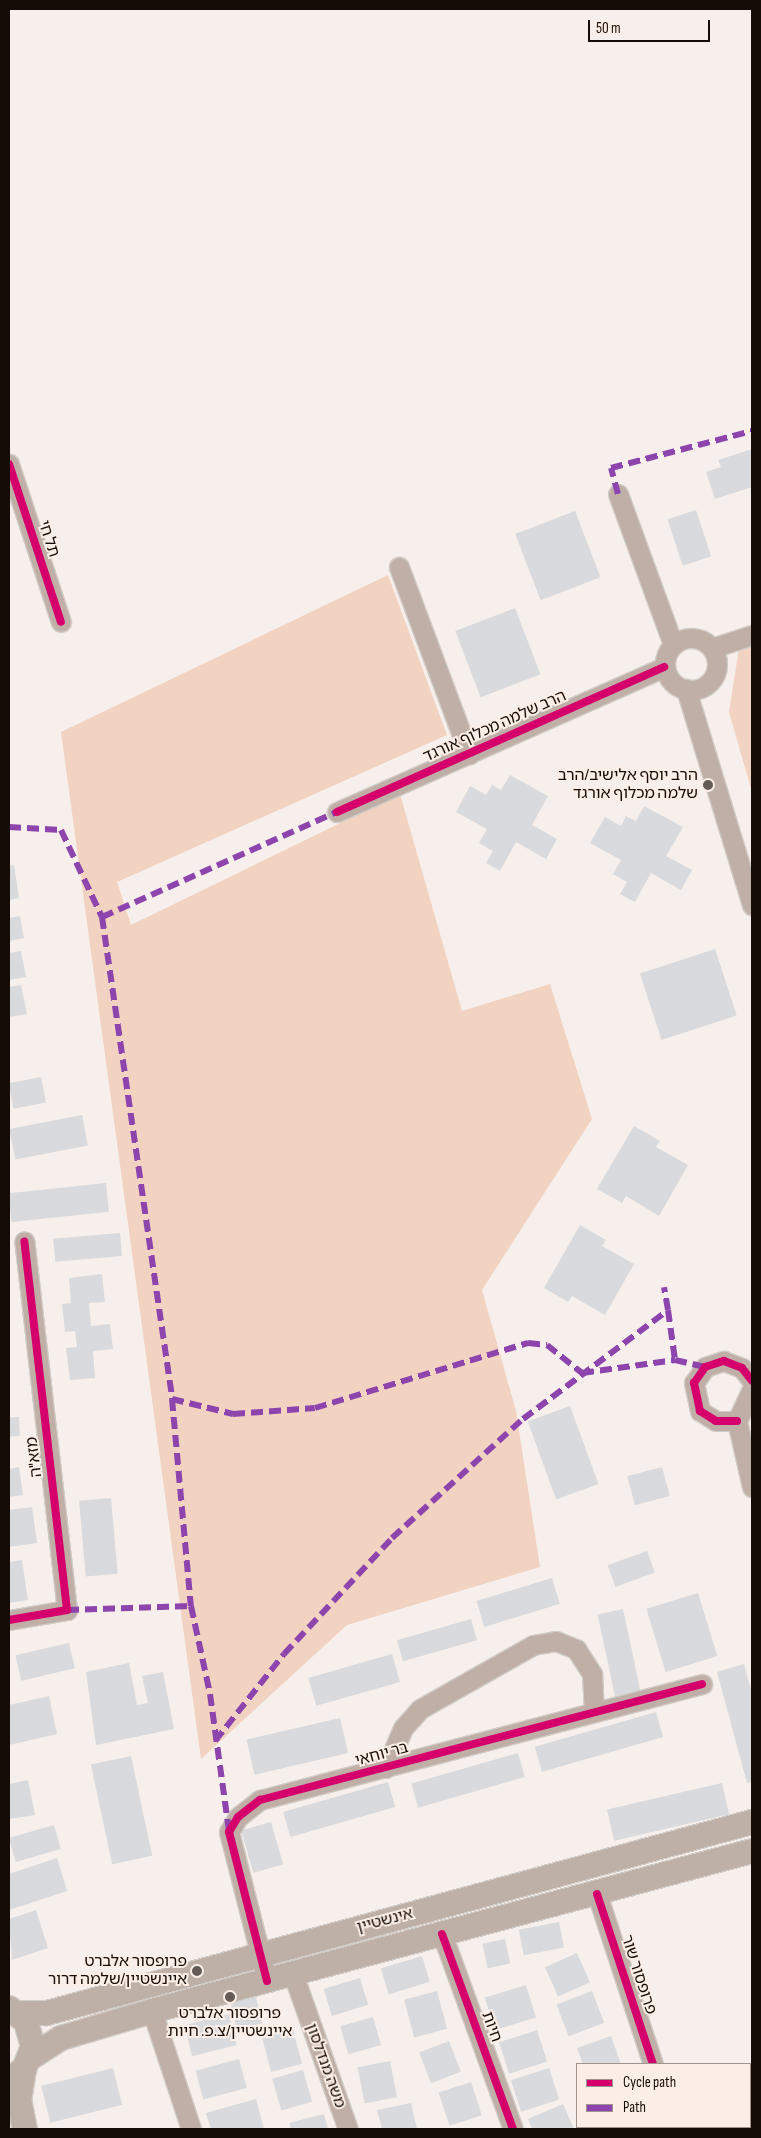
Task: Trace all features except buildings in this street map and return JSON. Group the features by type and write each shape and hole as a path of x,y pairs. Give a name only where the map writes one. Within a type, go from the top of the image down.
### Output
{"main road":[{"name":"אינשטיין","path":"13,2011 47,2013 752,1822"},
{"name":"אינשטיין","path":"21,2069 61,2038 152,2011 597,1894 752,1850"},
{"path":"13,2011 31,2034 21,2069 19,2099 25,2129"}],"street":[{"name":"תל חי","path":"9,464 61,622"},
{"path":"618,494 673,644 664,667 671,682 686,689 710,682 717,665 712,648 698,638 673,644"},
{"path":"399,566 469,754"},
{"path":"712,648 752,635"},
{"name":"הרב שלמה מכלוף אורגד","path":"337,812 664,667"},
{"path":"686,689 752,905"},
{"name":"מזא\"ה","path":"9,1620 67,1610 24,1241"},
{"path":"737,1420 716,1420 700,1411 694,1384 705,1367 724,1361 742,1368 752,1381"},
{"path":"752,1389 737,1420 752,1487"},
{"name":"בר יוחאי","path":"386,1768 403,1728 420,1709 533,1645 556,1640 576,1649 592,1674 594,1711"},
{"name":"בר יוחאי","path":"267,1981 229,1832 238,1817 260,1800 702,1684"},
{"name":"פרופסור שור","path":"597,1894 653,2063"},
{"name":"חיות","path":"442,1934 513,2129"},
{"name":"משה מנדלסון","path":"293,1974 348,2129"},
{"path":"152,2011 191,2129"}],"shaded area":[{"path":"388,575 447,735 117,882 131,925 400,794 462,1011 550,984 592,1119 482,1290 516,1411 540,1567 347,1625 201,1759 61,732"},
{"path":"752,638 752,792 729,712 740,642"}],"marked path":[{"path":"618,494 611,468 752,431"},
{"path":"102,917 337,812"},
{"path":"9,827 61,830 102,917 172,1399 191,1606 210,1694 229,1831"},
{"path":"215,1741 284,1654 392,1538 523,1419 668,1310 664,1287"},
{"path":"668,1310 675,1360"},
{"path":"172,1399 233,1414 315,1408 528,1343 547,1345 582,1373 675,1360 705,1367"},
{"path":"67,1610 191,1606"}],"cycle path":[{"path":"9,464 61,622"},
{"path":"337,812 664,667"},
{"path":"9,1620 67,1610 24,1241"},
{"path":"737,1421 716,1421 700,1411 694,1383 705,1367 724,1361 742,1368 752,1381"},
{"path":"267,1981 229,1832 238,1817 260,1800 702,1684"},
{"path":"597,1894 653,2063"},
{"path":"442,1934 513,2129"}],"place":[{"name":"הרב יוסף אלישיב/הרב שלמה מכלוף אורגד","path":"708,785"},
{"name":"פרופסור אלברט איינשטיין/שלמה דרור","path":"197,1971"},
{"name":"פרופסור אלברט איינשטיין/צ.פ. חיות","path":"230,1997"}]}
